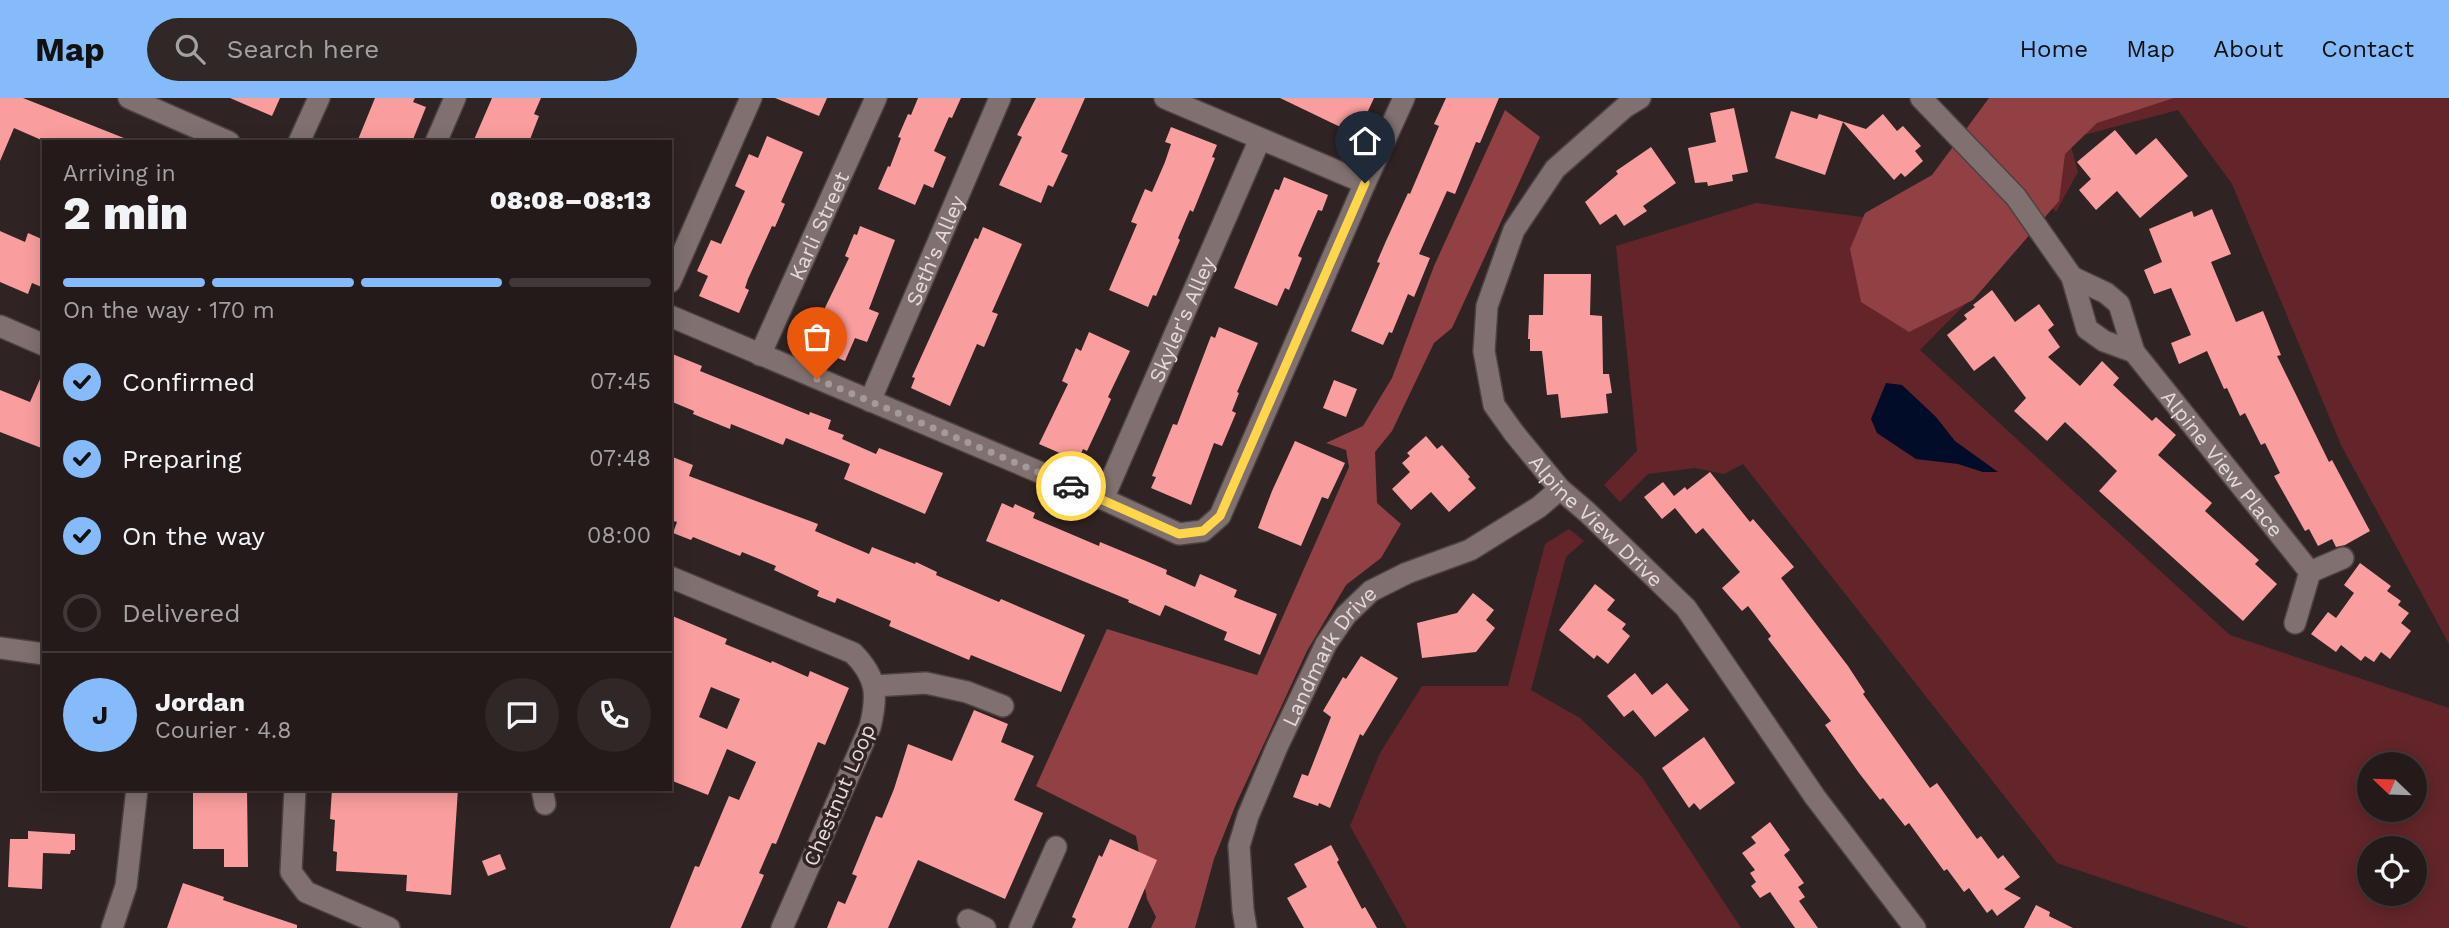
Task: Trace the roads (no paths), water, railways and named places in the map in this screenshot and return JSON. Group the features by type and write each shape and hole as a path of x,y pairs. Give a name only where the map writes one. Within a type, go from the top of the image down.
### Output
{"street":[{"path":"129,98 224,140"},
{"path":"300,140 319,98"},
{"path":"437,140 455,98"},
{"path":"672,277 751,98"},
{"name":"Karli Street","path":"760,355 876,98"},
{"name":"Seth's Alley","path":"870,401 1000,98"},
{"path":"1165,98 1365,183"},
{"path":"672,317 1103,499 1179,534 1203,531 1220,516 1404,98"},
{"name":"Alpine View Drive","path":"1640,98 1625,107 1555,169 1514,230 1487,306 1483,351 1494,405 1560,489 1686,608 1815,797 1915,928"},
{"name":"Alpine View Place","path":"1921,98 2016,197 2071,276 2087,329 2104,341 2134,352"},
{"name":"Skyler's Alley","path":"1103,499 1260,139"},
{"name":"Alpine View Place","path":"2071,276 2106,293 2119,304 2134,352 2310,572"},
{"path":"0,326 42,344"},
{"name":"Landmark Drive","path":"1246,928 1239,846 1248,816 1326,644 1346,615 1371,591 1407,573 1470,550 1539,507 1560,489"},
{"path":"2295,623 2310,572 2343,558"},
{"path":"672,578 853,653 865,665 874,686 926,683 967,692 1003,706"},
{"path":"0,648 42,654"},
{"name":"Chestnut Loop","path":"782,928 870,727 876,707 874,686"},
{"path":"112,928 126,886 137,791"},
{"path":"295,791 291,872 306,892 389,928"},
{"path":"1020,928 1056,846"}],"water":[{"path":"1886,383 1902,385 1936,417 1955,441 1998,472 1983,472 1958,464 1916,459 1877,433 1871,419"}]}
